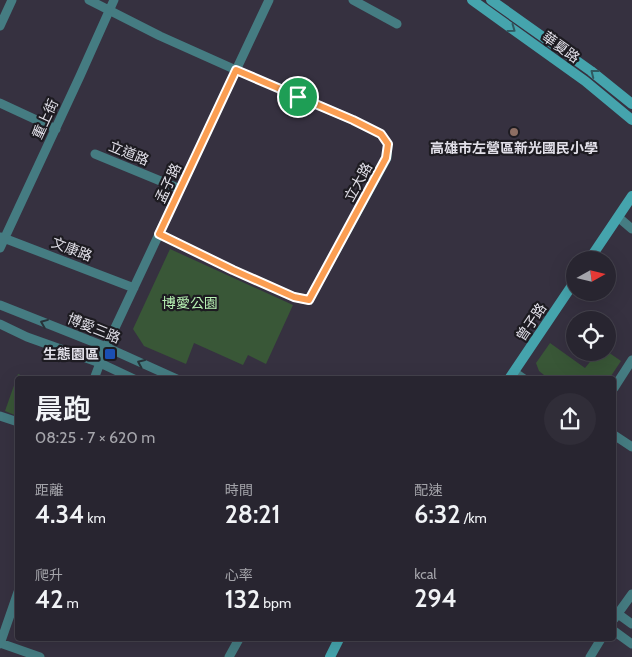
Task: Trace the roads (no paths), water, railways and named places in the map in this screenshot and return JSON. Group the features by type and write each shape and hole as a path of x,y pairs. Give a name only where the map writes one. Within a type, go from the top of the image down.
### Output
{"street":[{"path":"0,26 12,0"},
{"name":"立大路","path":"89,0 160,36 353,120 381,134 388,144 386,158 309,300 294,297 159,234"},
{"name":"重上街","path":"0,248 2,238 56,129 114,0"},
{"name":"孟子路","path":"95,376 106,347 269,0"},
{"path":"353,0 397,24"},
{"name":"華夏路","path":"472,0 585,82 632,120"},
{"name":"華夏路","path":"491,0 591,71 632,104"},
{"path":"532,44 539,34"},
{"path":"0,103 56,129"},
{"name":"立道路","path":"95,154 180,188"},
{"path":"595,251 632,196"},
{"path":"618,217 632,229"},
{"name":"文康路","path":"2,238 134,288"},
{"name":"曾子路","path":"511,375 566,294"},
{"name":"博愛三路","path":"0,305 106,347 170,376"},
{"path":"0,324 27,337 100,363 128,376"},
{"path":"616,385 632,360"},
{"path":"0,417 15,421"},
{"path":"616,436 632,447"},
{"path":"616,613 632,594"},
{"path":"15,600 0,643 40,657"},
{"path":"616,615 632,624"},
{"path":"616,632 632,644"},
{"path":"229,657 238,641"},
{"path":"330,657 339,641"},
{"path":"590,657 600,641"}],"place":[{"name":"高雄市左營區新光國民小學","path":"514,132"},
{"name":"生態園區","path":"110,354"}],"park label":[{"name":"博愛公園","path":"190,303"}]}
